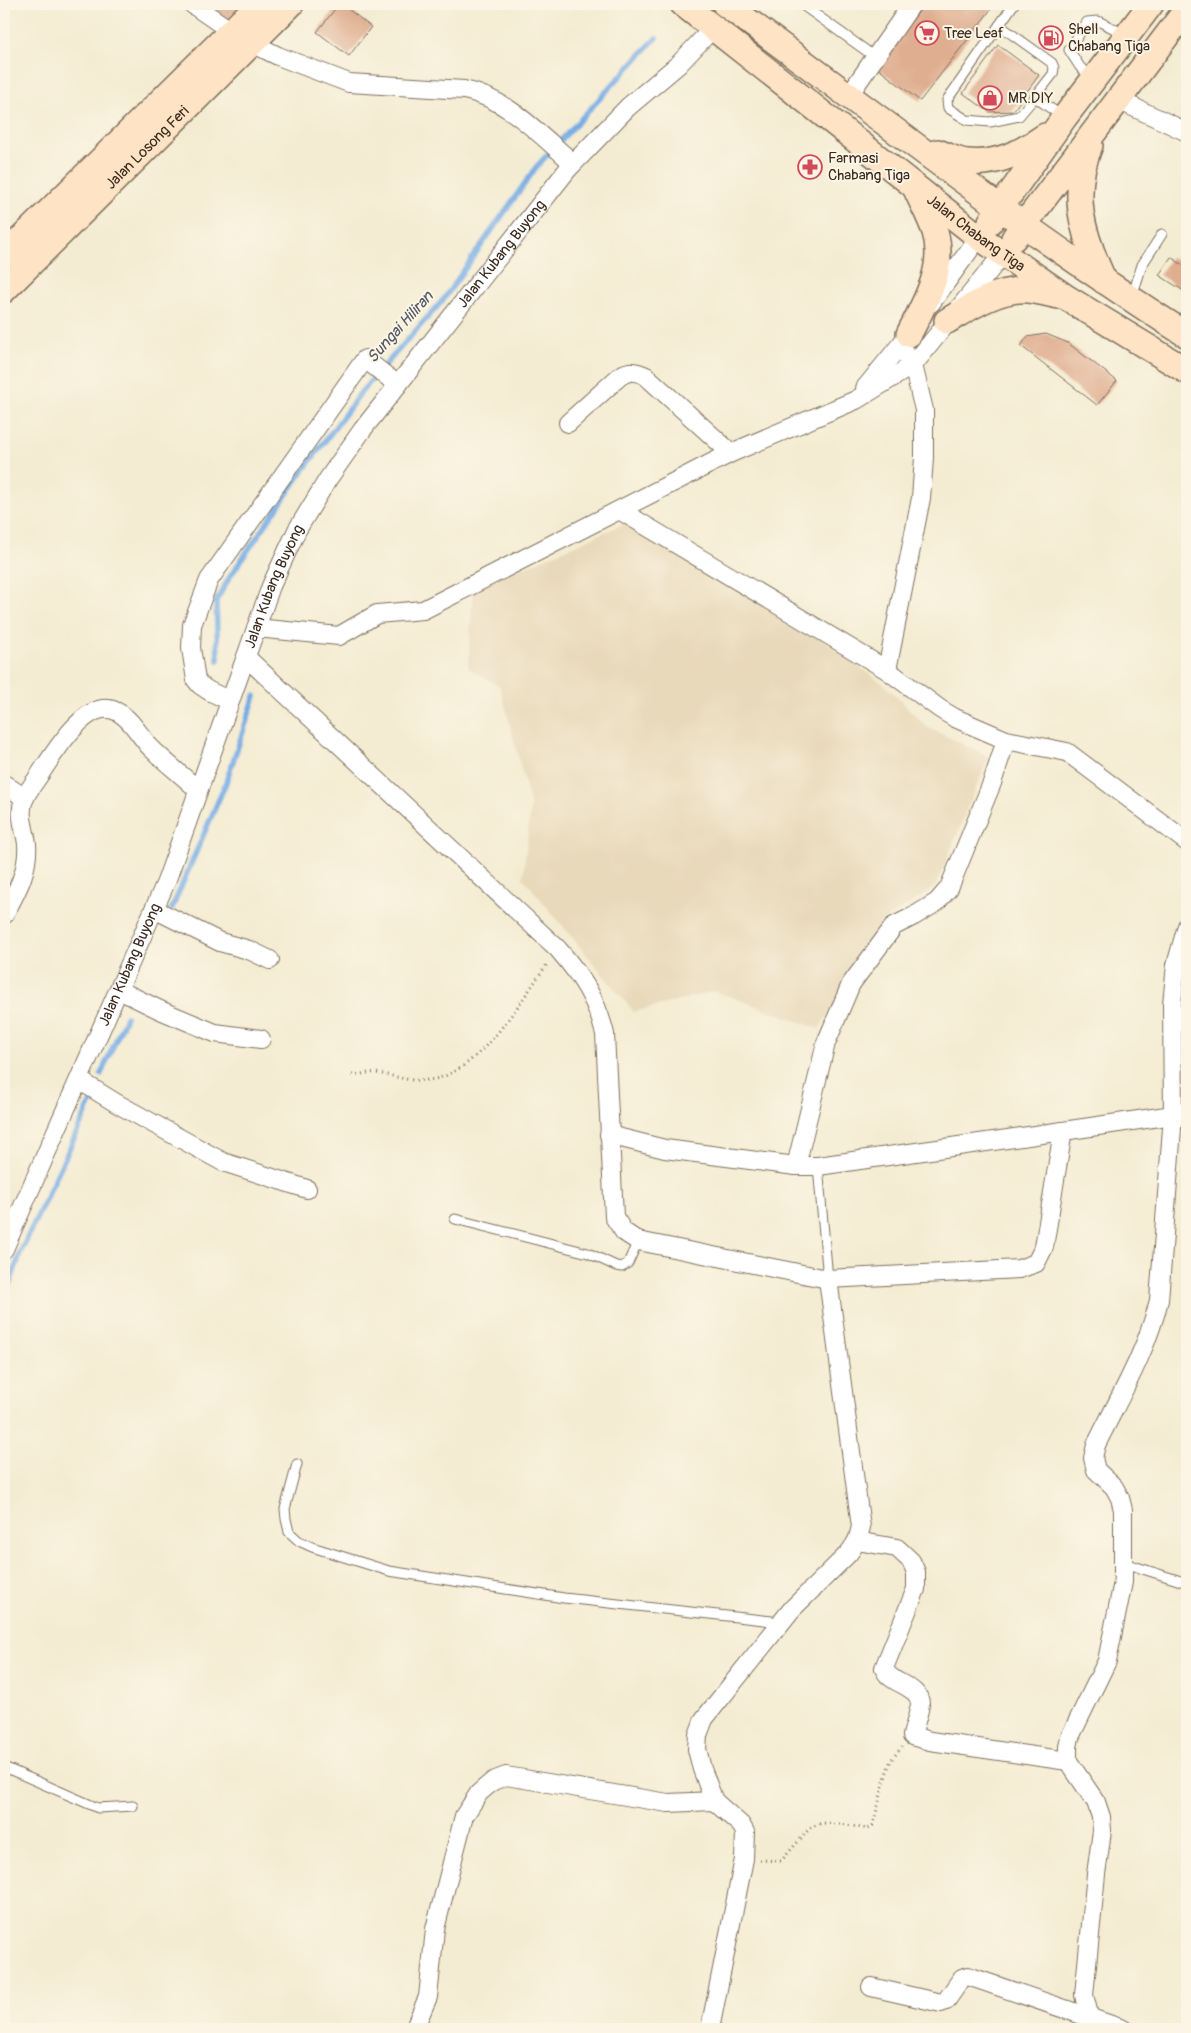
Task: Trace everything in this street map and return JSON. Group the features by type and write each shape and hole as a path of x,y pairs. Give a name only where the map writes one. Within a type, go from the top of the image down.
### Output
{"main road":[{"name":"Jalan Losong Feri","path":"4,290 241,37 259,4"},
{"name":"Jalan Losong Feri","path":"6,250 241,37 291,4"},
{"name":"Jalan Chabang Tiga","path":"683,4 979,237 1066,298 1187,371"},
{"path":"735,6 849,95 1000,207 1104,281 1187,335"},
{"path":"979,237 1061,122 1127,35 1144,6"},
{"path":"1003,254 1187,9"},
{"path":"914,144 967,162 992,161 1016,154 1061,122"},
{"path":"1099,124 1080,180 1079,207 1092,255 1104,281"},
{"path":"904,340 926,300 936,273 938,251 935,232 915,186"},
{"path":"947,321 977,303 1002,294 1026,290 1066,298"}],"street":[{"path":"192,4 241,37 278,56 348,83 464,90 480,93 503,105 573,163"},
{"path":"849,95 912,4"},
{"name":"Jalan Kubang Buyong","path":"4,1249 166,882 271,586 297,530 328,479 363,429 573,163 628,107 679,64 708,24"},
{"path":"1118,100 1187,132"},
{"path":"856,400 904,340 979,237"},
{"path":"256,628 339,636 377,614 423,610 731,453 856,400 913,365 1003,254"},
{"path":"887,670 921,498 924,458 924,410 913,365 904,340"},
{"path":"230,701 209,691 196,680 191,648 192,625 208,580 365,359 398,385"},
{"path":"568,423 620,376 627,371 636,372 646,376 731,453"},
{"path":"621,510 887,670 955,718 1006,740 1067,752 1187,842"},
{"path":"246,657 558,949 582,978 591,992 600,1013 605,1034 614,1217 624,1232 638,1241 828,1279 1019,1269 1036,1264 1044,1247 1063,1131"},
{"path":"4,915 19,889 26,866 27,844 21,812 24,798 64,738 86,716 99,710 111,709 122,714 150,747 198,790"},
{"path":"796,1166 826,1042 850,984 894,926 937,902 949,888 992,783 1006,740"},
{"path":"4,784 24,798"},
{"path":"154,909 220,942 249,950 270,960"},
{"path":"1090,2024 1084,1995 1102,1831 1101,1817 1096,1802 1068,1760 1068,1747 1070,1737 1107,1661 1123,1582 1124,1562 1123,1510 1120,1498 1114,1487 1096,1470 1093,1458 1096,1445 1138,1361 1154,1321 1159,1300 1180,1114 1172,1004 1176,966 1187,926"},
{"path":"119,990 215,1033 261,1039"},
{"path":"79,1080 116,1104 223,1162 307,1189"},
{"path":"609,1135 665,1149 796,1166 818,1166 1180,1114"},
{"path":"710,2029 744,1859 745,1832 741,1825 714,1801 700,1762 697,1749 698,1735 704,1720 782,1622 849,1553 857,1541 861,1527 828,1279"},
{"path":"857,1541 897,1548 911,1561 916,1572 916,1589 884,1668 889,1676 918,1697 920,1703 912,1736 930,1741 1068,1760"},
{"path":"414,2029 428,1997 435,1929 464,1816 479,1793 494,1781 506,1776 668,1803 714,1801"},
{"path":"871,1987 940,2003 946,2001 962,1978 968,1976 1090,2024 1123,2029"}],"lane":[{"path":"801,4 875,57"},
{"path":"999,25 1052,62 1053,74 1019,116 990,122 967,120 948,108 947,100 999,25 1014,4"},
{"path":"1093,79 1080,67 1069,50 1087,22 1098,21 1127,35"},
{"path":"1035,97 1061,122"},
{"path":"1131,299 1142,265 1162,234"},
{"path":"818,1166 828,1279"},
{"path":"456,1219 588,1253 622,1267 628,1262 638,1241"},
{"path":"297,1464 284,1509 289,1532 299,1541 312,1547 390,1571 564,1598 782,1622"},
{"path":"1124,1562 1187,1583"},
{"path":"4,1767 98,1808 133,1806"}],"path":[{"path":"352,1075 375,1073 409,1081 430,1080 449,1074 469,1063 487,1045 558,949"},
{"path":"744,1859 781,1861 810,1828 822,1823 870,1828 875,1820 891,1760 912,1736"}],"shaded area":[{"path":"626,523 806,628 885,685 927,727 989,757 935,887 889,917 819,1029 715,991 634,1012 523,878 531,806 500,686 468,668 473,589"}],"building":[{"path":"198,4 242,4 224,24"},
{"path":"339,4 342,4 371,27 349,56 317,32"},
{"path":"925,4 995,4 920,101 876,67"},
{"path":"998,45 1039,75 1013,111 989,112 963,93"},
{"path":"1171,257 1187,268 1187,293 1159,275"},
{"path":"1046,334 1068,343 1117,381 1097,405 1021,346 1027,337"}],"waterway":[{"name":"Sungai Hiliran","path":"218,660 216,601 231,575 302,472 362,391 443,300 537,166 656,38"},
{"path":"172,908 225,785 255,696"},
{"path":"101,1074 126,1017"},
{"path":"4,1301 21,1251 93,1098"}],"place":[{"name":"Tree Leaf","path":"927,33"},
{"name":"Shell Chabang Tiga","path":"1051,38"},
{"name":"MR.DIY","path":"990,98"},
{"name":"Farmasi Chabang Tiga","path":"810,167"}]}
